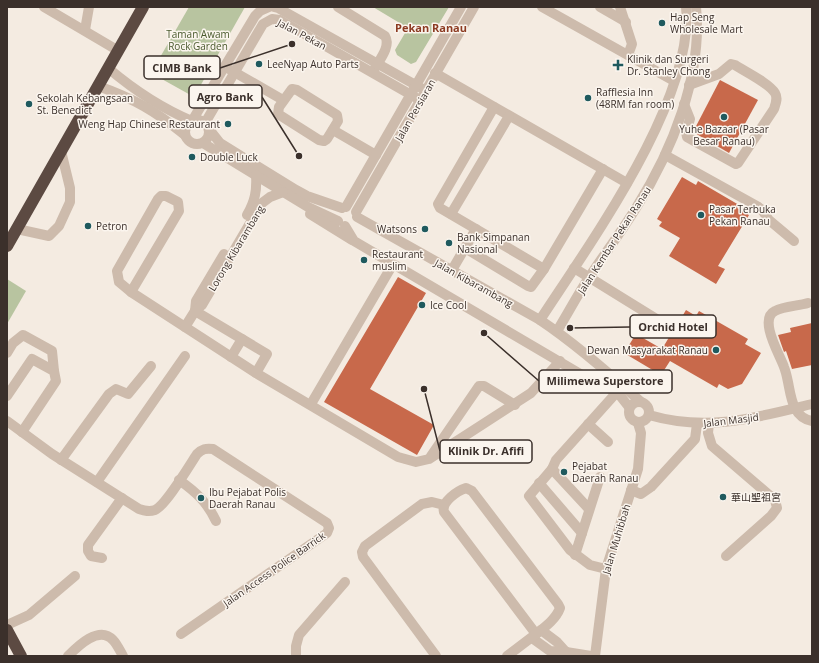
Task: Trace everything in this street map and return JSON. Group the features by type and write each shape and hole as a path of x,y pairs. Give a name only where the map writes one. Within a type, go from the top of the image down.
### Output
{"highway":[{"path":"8,243 117,50 143,7"},
{"path":"7,630 21,656"}],"street":[{"path":"44,7 117,50"},
{"path":"85,30 89,7"},
{"path":"185,135 186,127 192,121 255,16 260,10 268,7"},
{"name":"Jalan Pekan","path":"274,7 293,16 426,90"},
{"path":"338,7 385,36 387,44 372,73"},
{"name":"Jalan Persiaran","path":"344,207 376,155 461,7"},
{"name":"Jalan Persiaran","path":"356,215 435,73 474,7"},
{"path":"542,7 674,81"},
{"path":"600,7 626,22"},
{"path":"620,7 632,44 628,55"},
{"name":"Jalan Kembar Pekan Ranau","path":"540,320 627,183 656,126 674,81 686,42 686,7"},
{"name":"Jalan Kembar Pekan Ranau","path":"557,331 589,278 636,208 665,155 684,104 689,85 698,42 696,7"},
{"name":"Jalan Pekan","path":"207,126 235,73 264,24 272,19 293,16 372,73 420,100"},
{"path":"684,104 690,119 686,132 688,137 736,164 774,109 776,103 776,97 771,88 735,64 731,64 718,74 689,85"},
{"path":"225,67 283,100"},
{"path":"98,86 135,100 163,118 185,135 192,144 204,143 294,199 341,224 354,223 356,215 352,208 307,196 296,190 220,143 207,126 199,120 192,121 169,111 138,92 108,68"},
{"path":"435,73 627,183"},
{"path":"292,89 297,90 337,115 338,121 324,141 306,132 278,114 278,110 283,100 289,91 292,89"},
{"path":"494,107 438,204 440,208 544,268"},
{"path":"451,214 509,116"},
{"path":"204,143 209,137 207,126"},
{"path":"333,130 376,155"},
{"path":"16,229 49,236 53,234 59,226 70,202 70,188 61,151"},
{"path":"665,155 757,206 769,220 794,241"},
{"path":"465,248 531,287 535,284 603,169"},
{"name":"Lorong Kibarambang","path":"195,311 196,301 255,199 257,189 256,175"},
{"name":"Lorong Kibarambang","path":"185,327 195,311 202,305 262,203 270,197 283,192"},
{"path":"131,292 179,211 178,202 166,196 158,199 116,271 119,282 131,292 256,373 311,404 398,457 416,462 429,459 515,405 532,393 560,361"},
{"path":"294,199 308,213 354,242 594,382 617,392 556,460 552,468 529,496 565,545 590,565 606,569"},
{"path":"344,207 337,215 341,224 354,242"},
{"name":"Jalan Kibarambang","path":"356,215 557,331 641,402"},
{"path":"452,270 476,229"},
{"path":"311,404 393,264"},
{"path":"574,268 671,328"},
{"path":"808,303 774,311 769,316 768,322 776,352 784,366 795,409 806,420 812,421"},
{"path":"195,311 267,354 256,373"},
{"path":"7,353 12,343 23,335 52,351 56,381 22,432"},
{"path":"231,357 242,338"},
{"path":"7,396 41,344"},
{"path":"97,482 185,356"},
{"name":"Jalan Kibarambang","path":"587,356 629,407"},
{"path":"32,359 54,371"},
{"path":"61,460 109,394 116,389 128,394 151,366"},
{"path":"429,459 479,386 484,386 515,405"},
{"path":"634,402 641,402 647,405 649,415 644,421 638,423 630,417 629,407 634,402"},
{"name":"Jalan Masjid","path":"649,415 697,424 709,424 752,419 812,404"},
{"name":"Jalan Access Police Barrick","path":"7,422 61,460 140,509 153,511 164,502 202,450 207,448 213,449 327,523 329,528 326,533 181,634"},
{"name":"Jalan Muhibbah","path":"595,656 606,569 638,469 641,433 638,423"},
{"path":"588,424 608,442"},
{"path":"631,490 641,494 651,487 695,439 697,424"},
{"path":"709,424 708,433 712,446 775,500 777,508 771,516 726,556"},
{"path":"552,468 589,509"},
{"path":"575,554 600,477"},
{"path":"179,480 194,490 209,506 216,521"},
{"path":"539,483 582,533"},
{"path":"507,656 536,634 558,612 560,608 472,491 466,488 462,489 444,505 444,512 536,634 550,651 591,656"},
{"path":"102,558 91,556 88,551 88,545 122,498"},
{"path":"436,656 363,557 362,552 365,546 422,504 432,502 444,505"},
{"path":"7,625 29,615 75,576"},
{"path":"296,656 296,646 299,635 345,582"},
{"path":"68,656 96,635 105,634 113,640 123,656"}],"green space":[{"name":"Taman Awam Rock Garden","path":"189,7 245,7 194,97 151,73"},
{"path":"373,7 449,7 416,62 411,64 397,55 395,50 408,28"},
{"path":"7,279 26,291 7,324"}],"building":[{"name":"Yuhe Bazaar (Pasar Besar Ranau)","path":"720,80 758,100 729,153 693,132"},
{"path":"682,177 696,185 698,181 739,205 737,208 749,215 718,266 725,269 716,284 669,256 680,238 659,226 662,222 657,219"},
{"path":"398,277 426,293 370,389 434,425 417,455 324,402"},
{"name":"Dewan Masyarakat Ranau","path":"686,310 696,316 699,311 748,339 745,344 761,353 742,384 728,389 719,384 717,388 670,361 661,375 624,353 636,334 662,349 671,334 677,331 677,325"},
{"path":"812,323 812,365 792,369 786,351 784,352 778,335 791,332 790,328"}],"place":[{"name":"Hap Seng Wholesale Mart","path":"662,23"},
{"name":"CIMB Bank","path":"292,44"},
{"name":"LeeNyap Auto Parts","path":"259,64"},
{"name":"Klinik dan Surgeri Dr. Stanley Chong","path":"618,65"},
{"name":"Rafflesia Inn (48RM fan room)","path":"588,98"},
{"name":"Sekolah Kebangsaan St. Benedict","path":"29,104"},
{"name":"Yuhe Bazaar (Pasar Besar Ranau)","path":"724,117"},
{"name":"Weng Hap Chinese Restaurant","path":"228,124"},
{"name":"Agro Bank","path":"299,156"},
{"name":"Double Luck","path":"192,157"},
{"name":"Pasar Terbuka Pekan Ranau","path":"701,215"},
{"name":"Petron","path":"88,226"},
{"name":"Watsons","path":"425,229"},
{"name":"Bank Simpanan Nasional","path":"449,243"},
{"name":"Restaurant muslim","path":"364,260"},
{"name":"Ice Cool","path":"422,305"},
{"name":"Orchid Hotel","path":"570,328"},
{"name":"Milimewa Superstore","path":"484,333"},
{"name":"Dewan Masyarakat Ranau","path":"716,350"},
{"name":"Klinik Dr. Afifi","path":"424,389"},
{"name":"Pejabat Daerah Ranau","path":"564,472"},
{"name":"華山聖祖宮","path":"723,497"},
{"name":"Ibu Pejabat Polis Daerah Ranau","path":"201,498"}],"district":[{"name":"Pekan Ranau","path":"431,28"}]}
